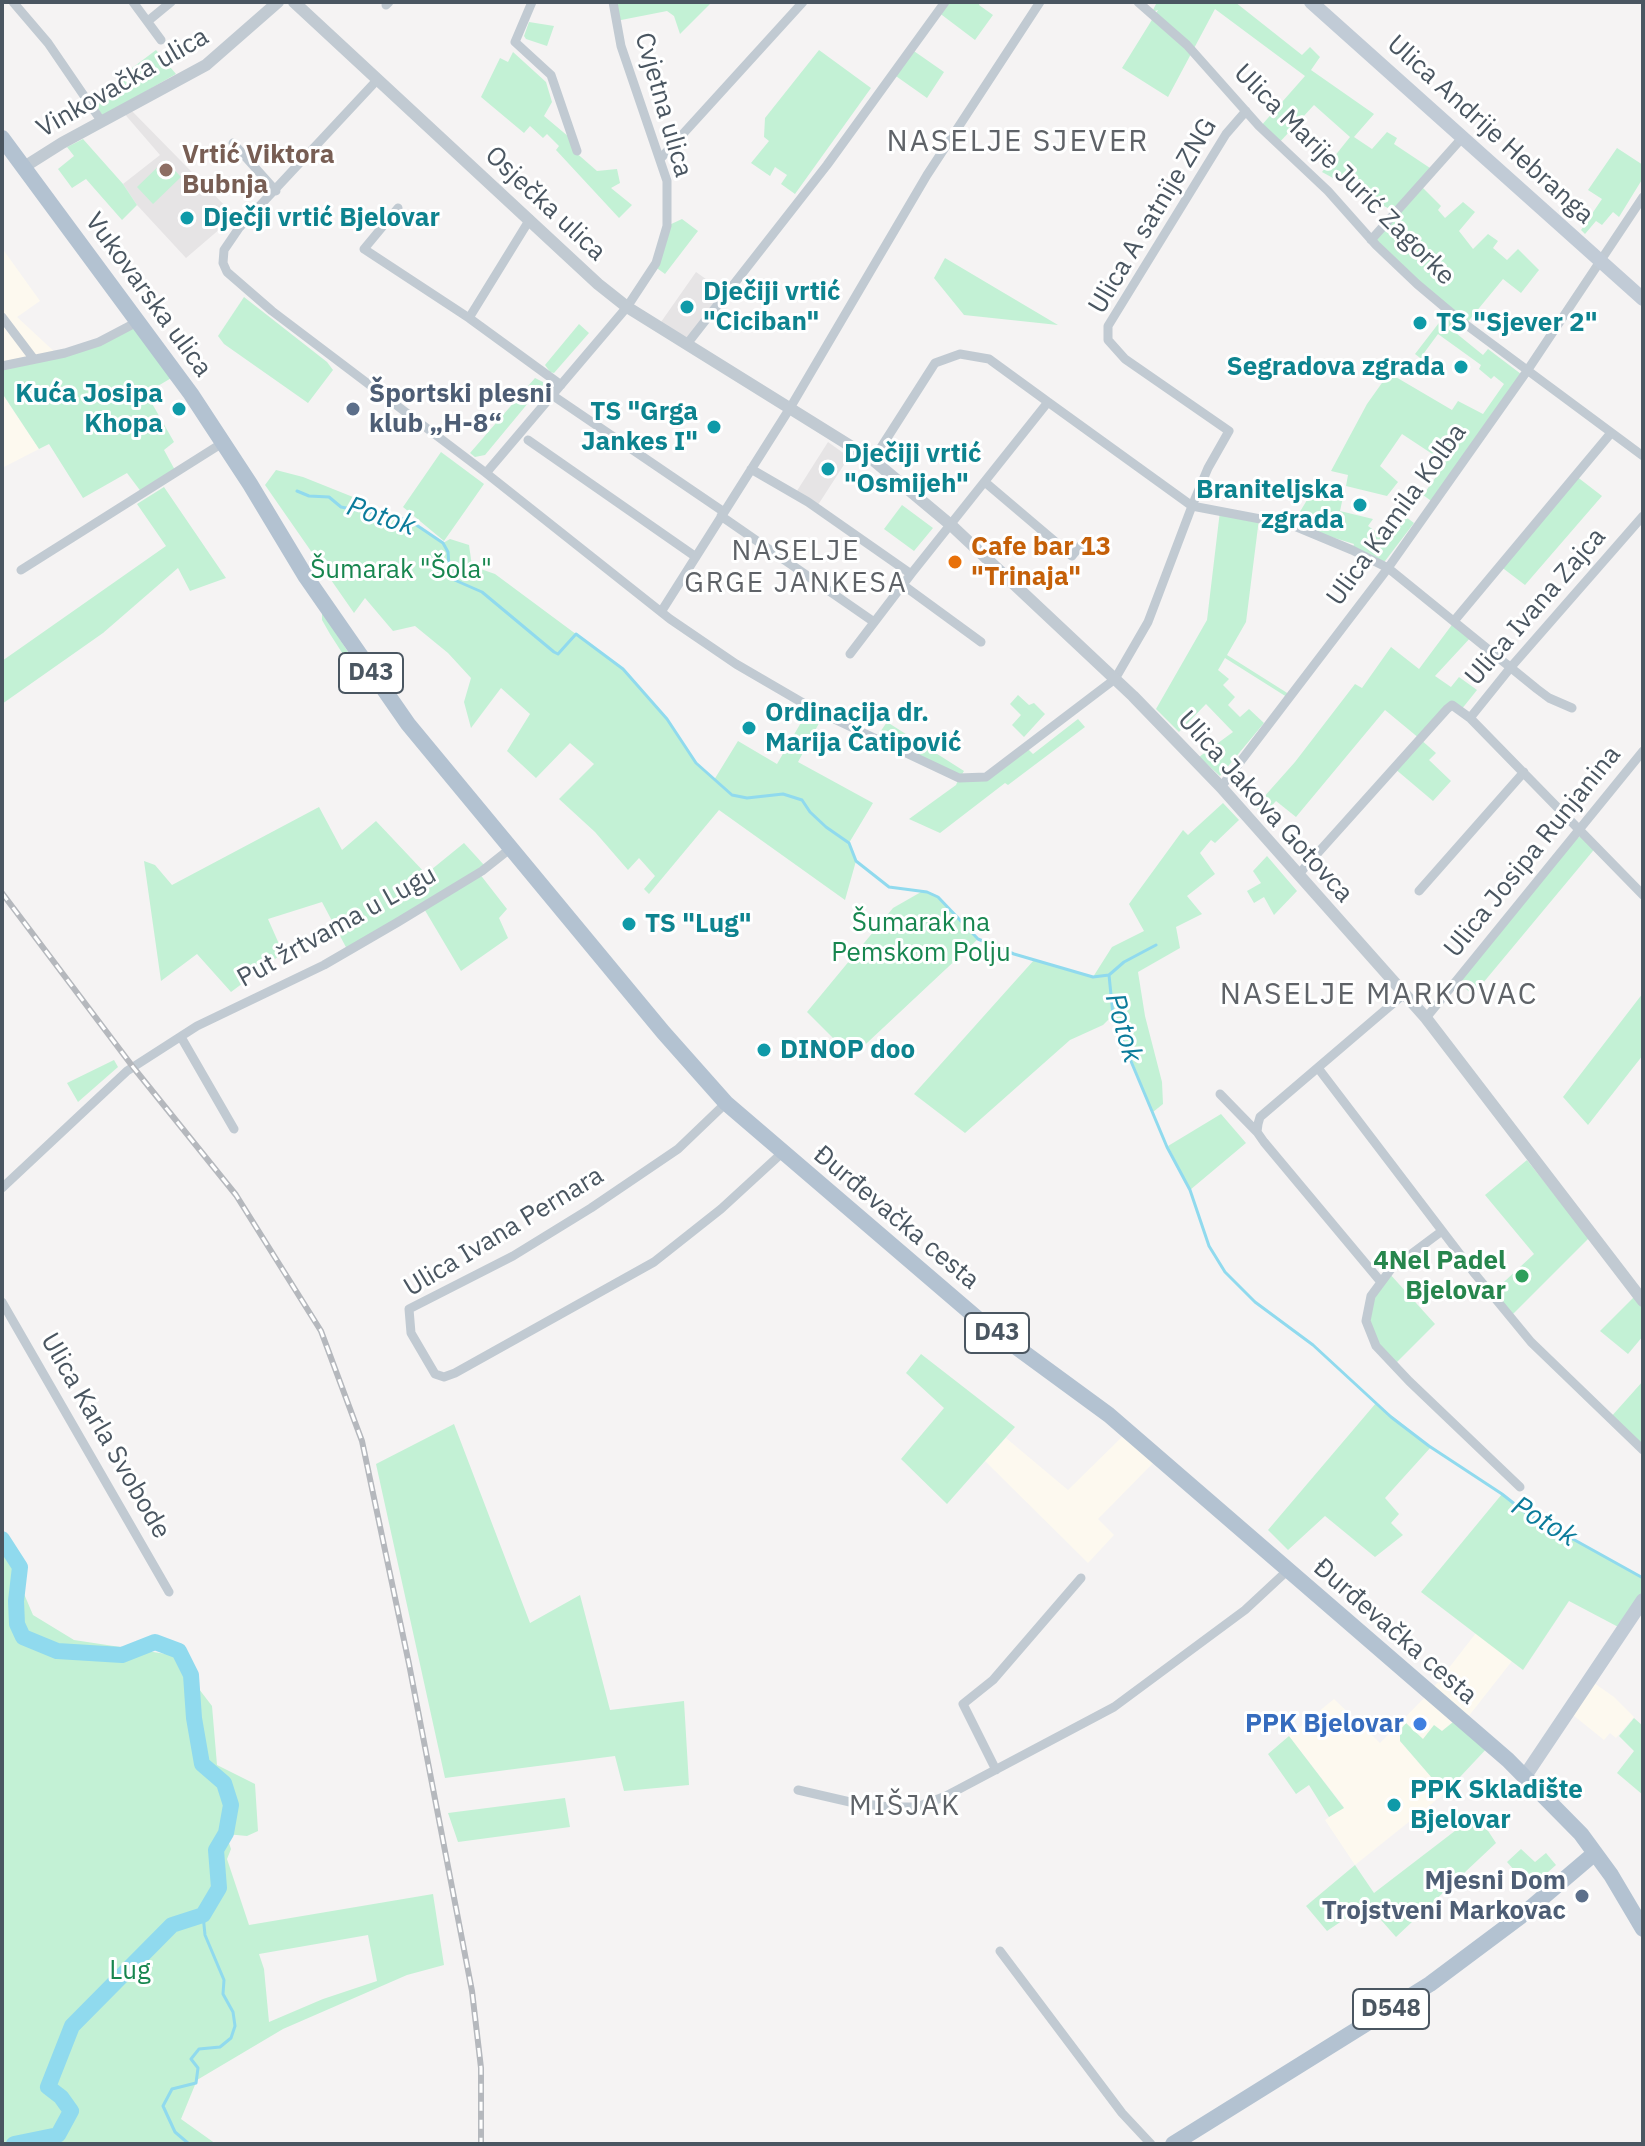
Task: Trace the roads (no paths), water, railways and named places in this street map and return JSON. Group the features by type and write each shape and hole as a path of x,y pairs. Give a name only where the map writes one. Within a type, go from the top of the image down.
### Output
{"main road":[{"name":"Ulica Andrije Hebranga","path":"1311,2 1643,299"},
{"name":"Vukovarska ulica","path":"2,138 139,321 250,484"},
{"name":"Đurđevačka cesta","path":"250,484 306,577 417,735 726,1103 978,1319 1109,1415 1525,1776 1595,1853 1643,1929"},
{"path":"1525,1776 1643,1600"},
{"name":"D548","path":"1173,2144 1478,1951 1595,1853"},
{"path":"1571,1874 1589,1869 1611,1875"}],"street":[{"path":"13,2 48,43 102,122"},
{"path":"133,2 161,40"},
{"path":"148,21 171,2"},
{"name":"Vinkovačka ulica","path":"24,167 206,65 278,2"},
{"name":"Osječka ulica","path":"294,2 598,284 627,307 790,408"},
{"path":"532,2 515,42 551,75 577,151"},
{"path":"661,158 803,2"},
{"path":"687,344 827,165 945,2"},
{"path":"661,612 790,408 927,175 1040,2"},
{"name":"Ulica Marije Jurić Zagorke","path":"1138,2 1187,45 1246,111 1423,289 1527,371 1643,456"},
{"name":"Cvjetna ulica","path":"486,473 627,307 656,263 667,226 667,181 609,3"},
{"path":"378,79 239,228 224,250 223,263 227,272 272,311 486,473 661,612 745,670 815,710 959,778 986,777 1115,679 1148,622 1192,506"},
{"name":"Ulica A satnije ZNG","path":"1192,506 1208,468 1229,431 1125,359 1108,340 1108,326 1226,134 1246,111"},
{"path":"1371,240 1462,138"},
{"path":"233,143 276,191"},
{"name":"Ulica Kamila Kolba","path":"1221,787 1388,568 1527,371 1643,197"},
{"path":"398,208 364,249 469,318 561,385"},
{"path":"469,318 530,219"},
{"path":"2,317 33,358"},
{"path":"2,366 58,355 93,344 139,321"},
{"path":"873,460 935,363 960,354 989,359 1192,506 1292,525 1388,568 1549,698 1572,708"},
{"path":"552,395 874,622"},
{"path":"850,654 1048,402"},
{"name":"Ulica Jakova Gotovca","path":"790,408 873,460 952,526 1115,679 1221,787 1426,1018 1643,1301"},
{"path":"1454,621 1611,433"},
{"path":"528,440 696,557"},
{"path":"21,570 224,442"},
{"path":"751,469 808,502 911,574"},
{"path":"986,483 1072,556 1081,545"},
{"name":"Ulica Ivana Zajca","path":"1298,875 1447,709 1452,705 1470,718 1643,516"},
{"path":"903,585 981,642"},
{"path":"1470,718 1643,895"},
{"name":"Ulica Josipa Runjanina","path":"1426,1018 1582,830 1643,751"},
{"path":"1419,891 1524,772"},
{"name":"Put žrtvama u Lugu","path":"2,1188 127,1071 197,1026 336,958 482,871 511,848"},
{"path":"1257,1132 1260,1117 1404,994"},
{"path":"181,1037 234,1129"},
{"path":"1318,1068 1531,1342 1643,1450"},
{"path":"1220,1094 1257,1132 1381,1282"},
{"name":"Ulica Ivana Pernara","path":"726,1103 678,1149 591,1208 513,1256 409,1309 411,1333 435,1374 444,1377 455,1373 654,1262 721,1209 782,1153"},
{"path":"1442,1231 1391,1269 1371,1296 1366,1321 1376,1346 1520,1487"},
{"name":"Ulica Karla Svobode","path":"2,1302 169,1592"},
{"path":"798,1790 889,1807 917,1807 946,1796 1114,1707 1245,1610 1287,1571"},
{"path":"996,1770 963,1704 993,1680 1081,1578"},
{"path":"1000,1951 1122,2113 1151,2144"}],"waterway":[{"name":"Potok","path":"297,491 309,496 329,497 341,507 409,520 443,543 448,552 450,578 482,592 554,652 558,654 576,634 623,669 667,719 696,763 732,795 747,798 783,794 802,800 826,827 849,843 856,861 889,887 927,892 938,897 978,939 1014,954 1093,977 1109,975 1113,1015 1125,1047 1167,1147 1190,1190 1209,1246 1225,1272 1255,1302 1313,1345 1391,1417 1429,1446 1526,1513 1643,1578"},
{"path":"1109,975 1124,962 1156,945"},
{"path":"2,1539 20,1567 16,1601 17,1624 23,1637 57,1651 122,1655 155,1642 179,1651 191,1675 202,1764 224,1783 231,1805 226,1833 216,1850 219,1888 203,1915 172,1925 72,2026 48,2087 61,2097 71,2111 58,2135 14,2144"},
{"path":"189,2144 175,2132 163,2106 172,2089 196,2083 198,2068 191,2059 199,2049 220,2047 231,2038 235,2026 233,2012 223,1994 224,1980 205,1935 203,1915"}],"railway":[{"path":"2,893 133,1067 236,1195 321,1331 362,1441 409,1664 472,1991 481,2068 481,2144"}],"place":[{"name":"Vrtić Viktora Bubnja","path":"166,170"},
{"name":"Dječji vrtić Bjelovar","path":"187,218"},
{"name":"Dječiji vrtić \"Ciciban\"","path":"687,307"},
{"name":"TS \"Sjever 2\"","path":"1420,323"},
{"name":"Segradova zgrada","path":"1461,367"},
{"name":"Kuća Josipa Khopa","path":"179,409"},
{"name":"Športski plesni klub „H-8“","path":"353,409"},
{"name":"TS \"Grga Jankes I\"","path":"714,427"},
{"name":"Dječiji vrtić \"Osmijeh\"","path":"828,469"},
{"name":"Braniteljska zgrada","path":"1360,505"},
{"name":"Cafe bar 13 \"Trinaja\"","path":"955,562"},
{"name":"Ordinacija dr. Marija Čatipović","path":"749,728"},
{"name":"TS \"Lug\"","path":"629,924"},
{"name":"DINOP doo","path":"764,1050"},
{"name":"4Nel Padel Bjelovar","path":"1522,1276"},
{"name":"PPK Bjelovar","path":"1420,1724"},
{"name":"PPK Skladište Bjelovar","path":"1394,1805"},
{"name":"Mjesni Dom Trojstveni Markovac","path":"1582,1896"}],"district":[{"name":"NASELJE SJEVER","path":"1018,142"},
{"name":"NASELJE GRGE JANKESA","path":"796,568"},
{"name":"NASELJE MARKOVAC","path":"1379,995"},
{"name":"MIŠJAK","path":"905,1807"}],"park label":[{"name":"Šumarak \"Šola\"","path":"401,570"},
{"name":"Šumarak na Pemskom Polju","path":"921,938"},
{"name":"Lug","path":"130,1971"}]}
